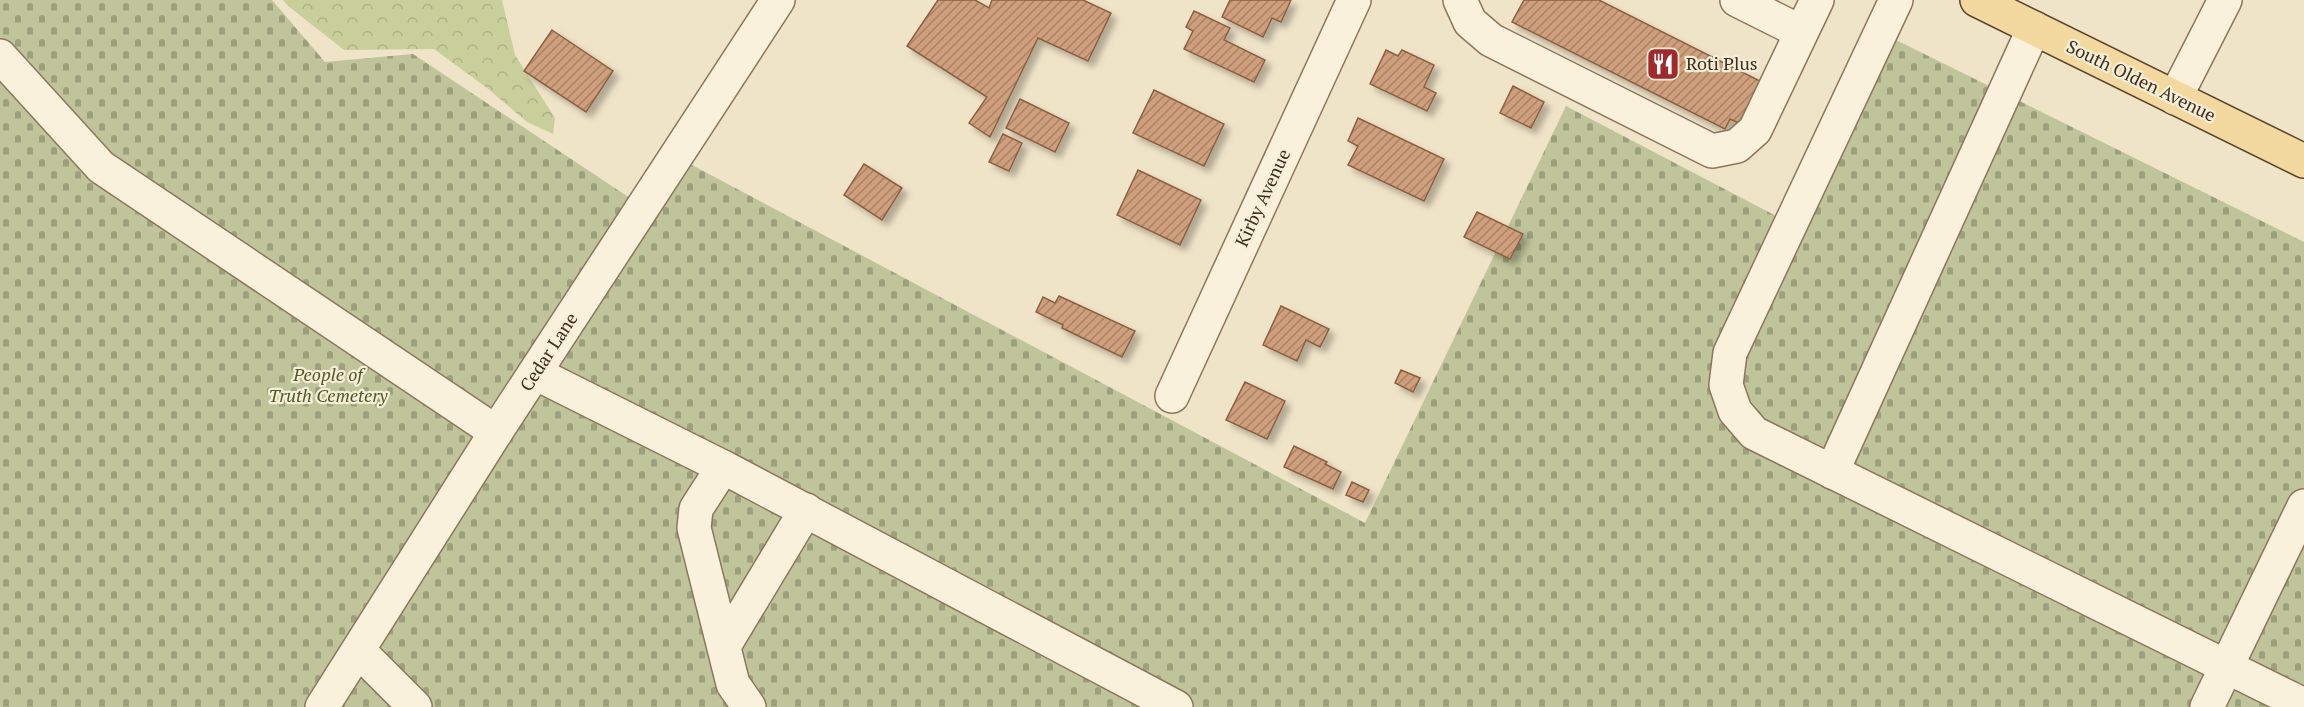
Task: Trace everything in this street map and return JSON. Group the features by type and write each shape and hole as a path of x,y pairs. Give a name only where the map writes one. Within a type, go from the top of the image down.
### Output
{"main road":[{"name":"South Olden Avenue","path":"1977,0 2304,161"}],"street":[{"name":"Cedar Lane","path":"322,707 496,432 778,0"},
{"name":"Kirby Avenue","path":"1172,396 1354,0"},
{"path":"1460,0 1470,22 1491,40 1712,151 1737,147 1755,130 1817,0"},
{"path":"1737,0 1801,32"},
{"path":"1896,0 1730,353 1726,385 1735,411 1754,433 2304,705"},
{"path":"2175,98 2225,0"},
{"path":"1832,472 2034,28"},
{"path":"0,56 101,167 496,432"},
{"path":"535,373 806,510 1176,707"},
{"path":"723,467 696,509 694,528 734,684 749,707"},
{"path":"2207,707 2304,506"},
{"path":"724,646 806,510"},
{"path":"359,651 415,707"}],"green space":[{"name":"People of Truth Cemetery","path":"0,0 272,0 325,62 413,54 642,206 677,157 1365,523 1566,106 1799,228 1894,39 2304,242 2304,707 0,707"},
{"path":"283,0 502,0 515,55 555,118 553,134 527,122 487,88 434,49 344,50"}],"building":[{"path":"938,0 975,0 989,8 992,0 1083,0 1111,13 1088,61 1038,38 990,137 969,123 987,97 907,46"},
{"path":"1230,0 1291,0 1281,22 1272,18 1263,37 1222,17"},
{"path":"1524,0 1599,0 1760,81 1739,123 1730,119 1725,129 1512,22"},
{"path":"1194,11 1230,28 1224,40 1265,60 1254,82 1184,49 1193,31 1186,27"},
{"path":"552,30 613,71 586,112 524,71"},
{"path":"1386,50 1398,56 1402,50 1434,65 1424,87 1436,93 1427,111 1370,84"},
{"path":"1513,86 1544,102 1531,128 1500,113"},
{"path":"1154,90 1224,124 1204,166 1133,133"},
{"path":"1020,99 1069,123 1055,152 1006,128"},
{"path":"1358,118 1444,159 1424,201 1348,165 1358,146 1348,141"},
{"path":"1003,134 1022,143 1009,171 989,162"},
{"path":"864,164 902,188 882,220 844,195"},
{"path":"1138,170 1201,200 1180,245 1117,215"},
{"path":"1477,212 1523,234 1510,259 1464,237"},
{"path":"1059,296 1135,331 1122,357 1062,328 1063,325 1036,312 1043,297 1055,303"},
{"path":"1281,306 1329,329 1320,347 1306,340 1297,361 1263,345"},
{"path":"1401,370 1420,378 1413,392 1395,383"},
{"path":"1245,382 1285,401 1267,439 1226,420"},
{"path":"1294,446 1327,462 1325,464 1341,472 1333,489 1284,467"},
{"path":"1352,482 1369,490 1363,502 1346,495"}],"place":[{"name":"Roti Plus","path":"1663,64"}]}
